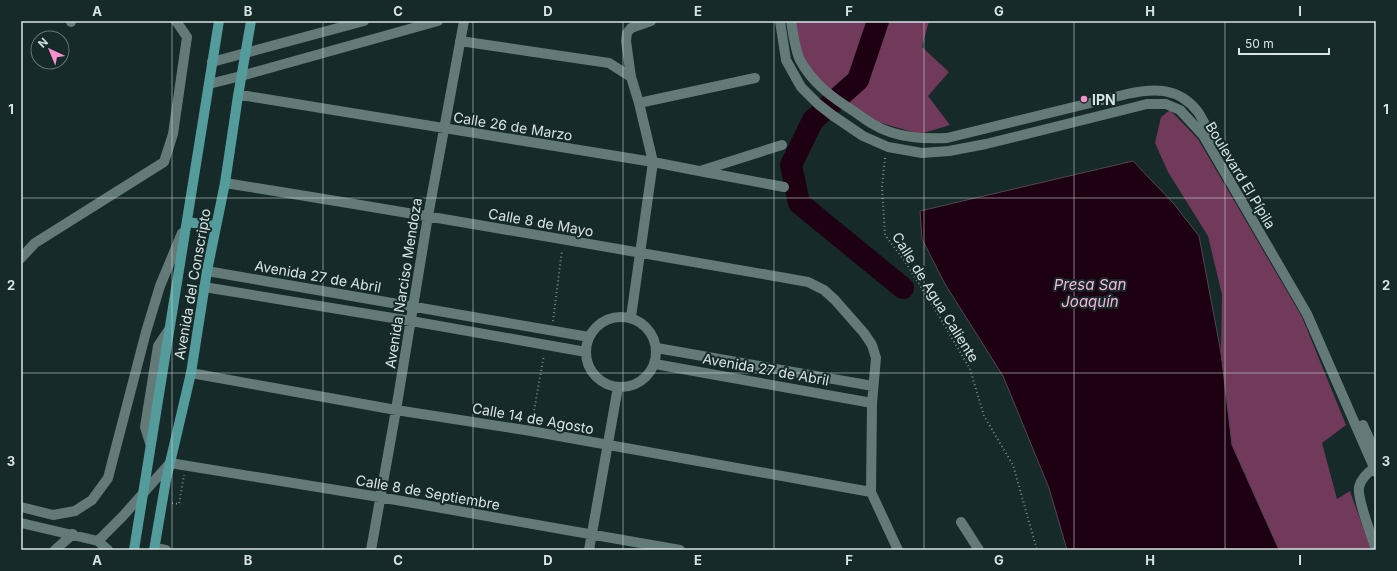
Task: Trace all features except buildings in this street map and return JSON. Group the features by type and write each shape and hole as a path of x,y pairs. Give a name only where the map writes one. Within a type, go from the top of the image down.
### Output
{"main road":[{"name":"Avenida del Conscripto","path":"134,550 219,21"},
{"name":"Avenida del Conscripto","path":"155,549 170,463 191,372 207,271 226,183 241,76 251,21"},
{"path":"187,222 216,226"}],"street":[{"path":"21,258 35,243 164,162 173,134 187,37 176,21"},
{"path":"212,62 364,21"},
{"path":"209,84 438,21"},
{"name":"Avenida Narciso Mendoza","path":"371,550 428,216 464,21"},
{"path":"631,317 653,162 639,103 631,77 626,41 627,34 631,28 651,21"},
{"name":"Boulevard El Pípila","path":"780,21 786,60 801,87 818,104 832,115 863,136 888,147 922,153 948,151 986,144 1146,104 1166,104 1180,110 1203,135 1310,313 1375,470"},
{"name":"Boulevard El Pípila","path":"791,21 799,58 812,79 827,93 871,123 890,132 925,139 948,138 1145,90 1162,90 1185,99 1199,114 1310,313 1376,454"},
{"path":"460,41 609,63 631,77"},
{"path":"639,103 755,78"},
{"name":"Calle 26 de Marzo","path":"238,96 653,162 784,187"},
{"path":"699,172 782,146"},
{"name":"Calle 8 de Mayo","path":"226,183 428,216 808,282 824,290 843,308 872,345 876,358 872,403 871,492"},
{"path":"21,507 53,514 75,511 92,500 108,478 146,332 160,286 187,222"},
{"name":"Avenida 27 de Abril","path":"207,271 589,337"},
{"name":"Avenida 27 de Abril","path":"204,287 411,321 586,352"},
{"path":"618,316 631,317 641,321 649,328 657,348 655,364 649,374 641,382 630,386 618,387 606,384 595,376 588,365 586,352 589,337 596,326 606,319 618,316"},
{"name":"Avenida 27 de Abril","path":"657,348 873,386"},
{"name":"Avenida 27 de Abril","path":"655,364 872,403"},
{"name":"Calle 14 de Agosto","path":"191,372 396,410 531,431 871,492"},
{"path":"589,550 618,387"},
{"path":"98,541 170,463"},
{"name":"Calle 8 de Septiembre","path":"170,463 379,497 680,550"},
{"path":"1375,470 1365,476 1361,481 1359,494 1376,550"},
{"path":"871,492 898,550"},
{"path":"961,522 979,550"},
{"path":"21,523 98,541 108,550"},
{"path":"55,550 73,534"},
{"path":"155,549 166,550"}],"path":[{"name":"Calle de Agua Caliente","path":"885,162 882,187 885,235 904,260 970,369 984,416 1012,465 1037,550"},
{"path":"552,330 564,240"},
{"path":"531,431 546,345"},
{"path":"179,504 183,481"}],"shaded area":[{"path":"795,21 929,21 922,47 949,72 928,96 950,125 920,134 874,121 821,83 808,67 800,51"},
{"path":"1170,110 1198,139 1302,317 1346,425 1322,443 1337,499 1350,491 1371,550 1279,550 1232,445 1221,353 1222,295 1208,236 1168,172 1155,143 1161,117"}],"water":[{"name":"Presa San Joaquín","path":"1133,161 1174,204 1199,236 1221,353 1232,445 1279,550 1067,550 1049,488 1003,376 945,284 922,239 920,211"}],"waterway":[{"path":"878,21 858,80 813,120 791,165 799,203 903,288"}],"place":[{"name":"IPN","path":"1084,99"}]}
